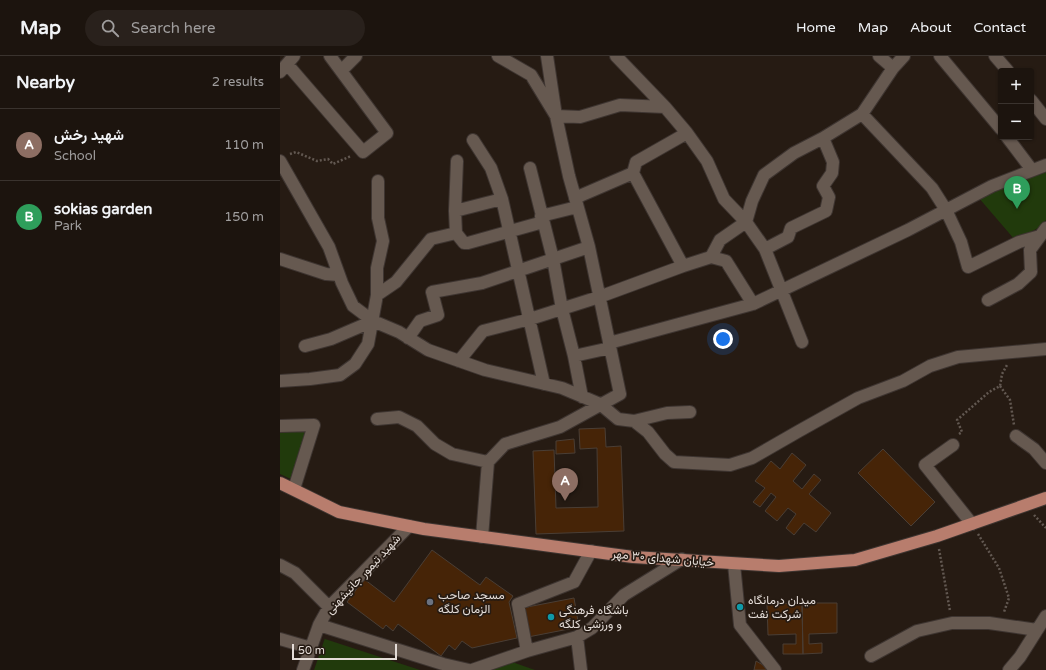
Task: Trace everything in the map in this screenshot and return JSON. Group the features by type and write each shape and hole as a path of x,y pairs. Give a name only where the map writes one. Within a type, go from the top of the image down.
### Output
{"main road":[{"name":"خیابان شهدای ۳۰ مهر","path":"280,483 339,512 409,526 633,557 779,566 855,560 937,536 1046,498"}],"street":[{"path":"287,64 364,152 387,133 330,56"},
{"path":"341,71 356,56"},
{"path":"498,56 531,75 556,116"},
{"path":"482,537 488,462 505,444 560,428 620,394 589,247 569,176 556,116 547,56"},
{"path":"616,56 665,107 687,133 707,162 724,199 746,222 765,249 802,342"},
{"path":"879,56 893,68"},
{"path":"711,257 720,240 746,222 752,201 764,175 794,153 823,138 862,114 893,68 904,56"},
{"path":"940,56 998,124"},
{"path":"995,56 1005,68"},
{"path":"1034,104 1046,119"},
{"path":"556,116 580,117 620,105 665,107"},
{"path":"862,114 932,188 946,210 961,242 968,267 1043,232"},
{"path":"683,266 633,173 636,162 687,133"},
{"path":"765,249 788,237 791,228 826,211 829,197 823,186 832,173 833,162 823,138"},
{"path":"473,140 491,168 502,199 544,384"},
{"path":"1009,140 1032,170"},
{"path":"283,158 328,247 352,306 373,321 400,332 428,350 485,370 562,388 600,404 618,419 634,421 667,412 690,412"},
{"path":"457,161 455,211 456,233 464,243 510,231 542,219 633,173"},
{"path":"574,356 753,304 908,230 992,186 1046,165"},
{"path":"530,168 553,259 562,309 574,356 582,397"},
{"path":"280,381 340,375 355,364 368,344 377,295 377,268 383,241 378,218 378,181"},
{"path":"455,211 502,199"},
{"path":"988,300 1018,284 1031,272 1030,250 1043,232"},
{"path":"377,295 396,282 431,239 456,233"},
{"path":"408,338 420,321 438,315 432,292 482,282 589,247"},
{"path":"459,360 483,331 530,319 599,297 711,257 726,261 753,304"},
{"path":"280,259 326,274 339,275"},
{"path":"305,346 331,339 373,321"},
{"path":"634,421 648,432 674,462 730,465 752,458 858,398 903,381 930,366 958,357 1046,349"},
{"path":"378,419 399,417 417,426 434,444 452,454 488,462"},
{"path":"280,426 314,425 294,489"},
{"path":"1016,436 1034,449 1046,463"},
{"path":"953,445 925,465 972,524"},
{"name":"شهید تیمور جانیشهنی","path":"303,670 319,625 329,607 409,526"},
{"path":"528,651 518,604 574,582 591,551"},
{"path":"472,670 528,651 577,637 592,628 624,595 682,560"},
{"path":"734,564 740,625 775,670"},
{"path":"280,565 295,572 329,607"},
{"path":"1009,670 1020,657 1046,616"},
{"path":"871,656 918,631 952,623 989,623 1037,630"},
{"path":"319,625 443,664 469,670"},
{"path":"577,637 581,670"},
{"path":"280,639 310,648"}],"path":[{"path":"283,158 296,152 317,161 328,159 333,164 364,152"},
{"path":"1014,352 1002,374 1000,386 1010,400 1016,436"},
{"path":"953,445 952,440 962,432 957,420 989,392 1000,386"},
{"path":"972,524 999,568 1009,598 1000,624"},
{"path":"937,536 952,623"}],"green space":[{"path":"1046,169 1046,220 1040,227 1015,240 978,197"},
{"path":"309,428 293,480 280,474 280,429"},
{"path":"325,639 420,670 314,670"},
{"path":"512,662 535,670 473,670"}],"building":[{"path":"605,428 606,447 621,446 624,531 536,534 533,451 554,450 556,508 598,507 597,448 580,449 579,429"},
{"path":"574,439 575,453 556,454 556,441"},
{"path":"883,449 935,502 911,526 858,473"},
{"path":"792,453 806,465 793,481 802,489 814,474 821,480 809,494 831,513 816,532 804,523 794,535 786,528 796,514 788,508 777,521 765,511 776,497 771,493 760,507 753,502 765,488 755,481 771,461 780,469"},
{"path":"432,550 480,585 486,577 513,596 509,602 517,638 472,648 462,641 455,650 449,645 441,656 398,624 393,631 386,625 383,629 347,602 364,579 394,602"},
{"name":"باشگاه فرهنگی و ورزشی کلگه","path":"574,598 579,627 528,637 522,608"},
{"path":"802,603 803,654 783,654 783,644 796,644 796,634 768,635 767,604"},
{"path":"802,603 837,603 837,633 809,634 809,644 822,643 822,653 803,654"},
{"path":"756,661 770,669 770,670 754,670"}],"place":[{"name":"sokias garden","path":"1017,209"},
{"name":"شهید رخش","path":"565,501"},
{"name":"مسجد صاحب الزمان کلگه","path":"430,602"},
{"name":"میدان درمانگاه شرکت نفت","path":"740,607"},
{"name":"باشگاه فرهنگی و ورزشی کلگه","path":"551,617"}]}
